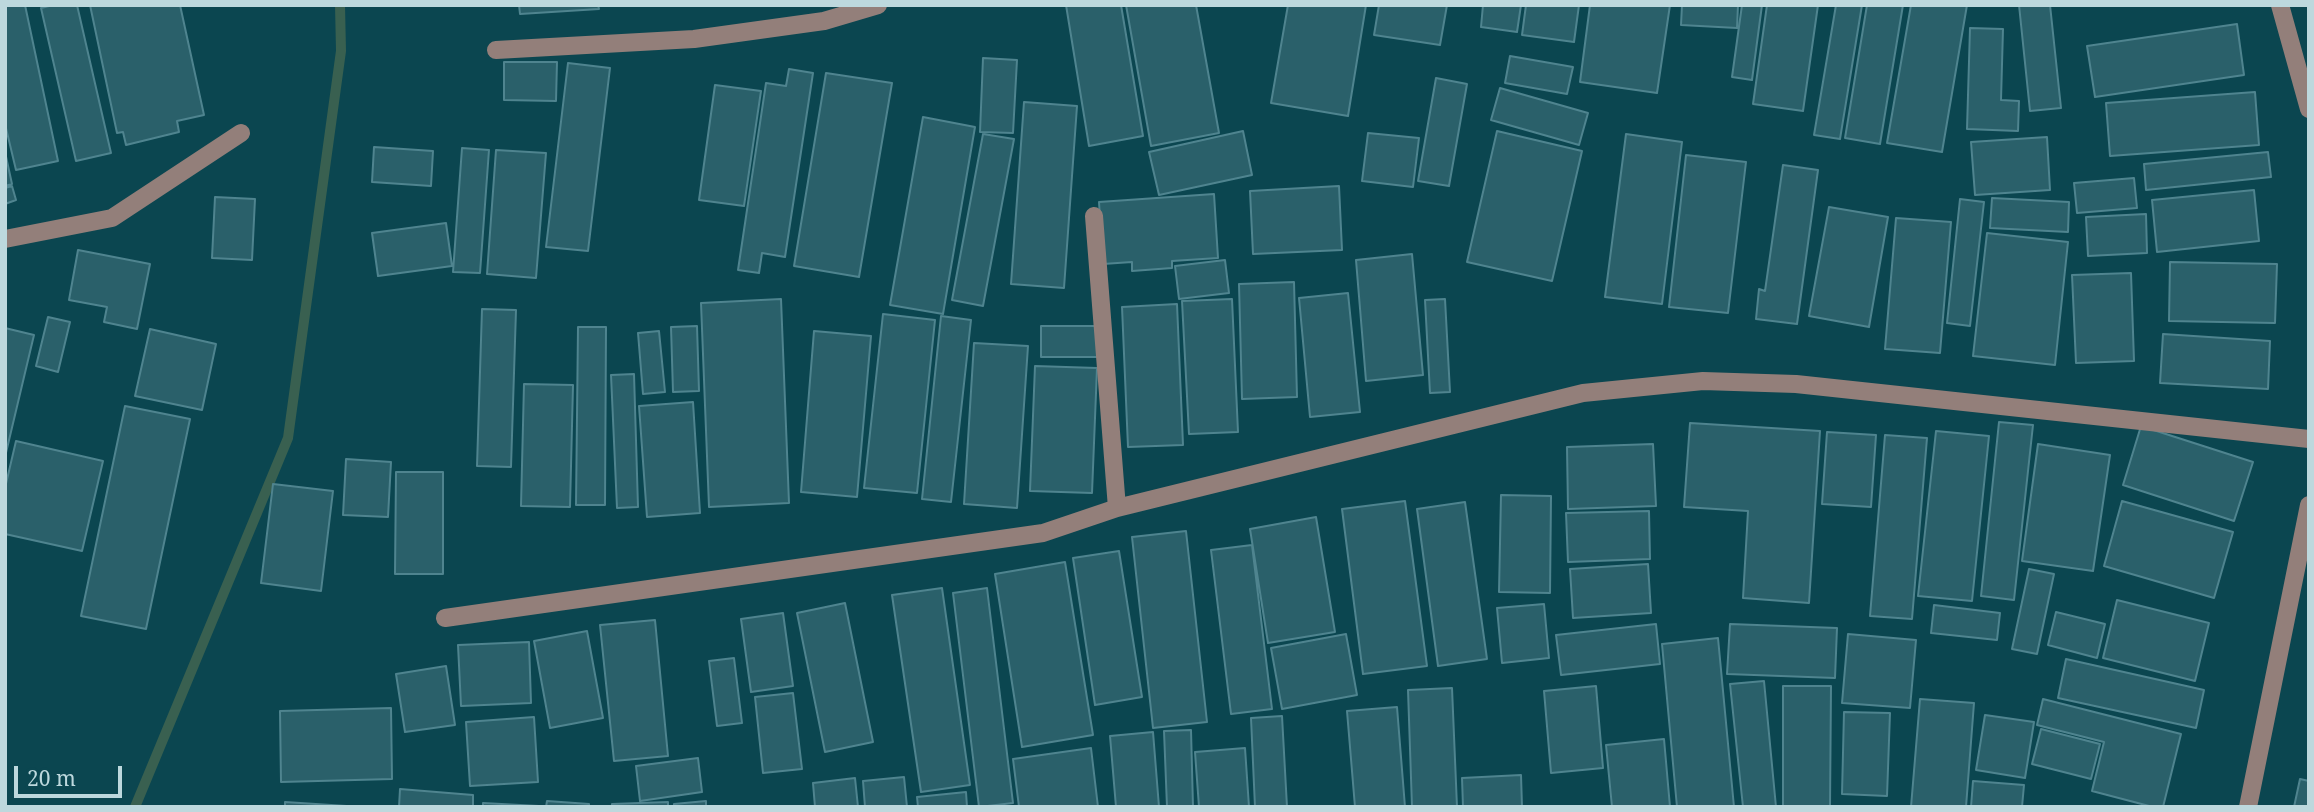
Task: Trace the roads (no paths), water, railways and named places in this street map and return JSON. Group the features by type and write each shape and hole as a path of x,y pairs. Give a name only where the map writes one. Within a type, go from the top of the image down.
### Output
{"street":[{"path":"496,50 694,38 824,21 878,5"},
{"path":"2280,5 2309,108"},
{"path":"5,239 112,218 242,133"},
{"path":"1094,216 1117,508"},
{"path":"445,618 1043,533 1117,508 1583,393 1703,381 1796,384 2309,439"},
{"path":"2248,807 2309,505"}],"waterway":[{"path":"135,807 288,438 341,51 340,5"}]}
